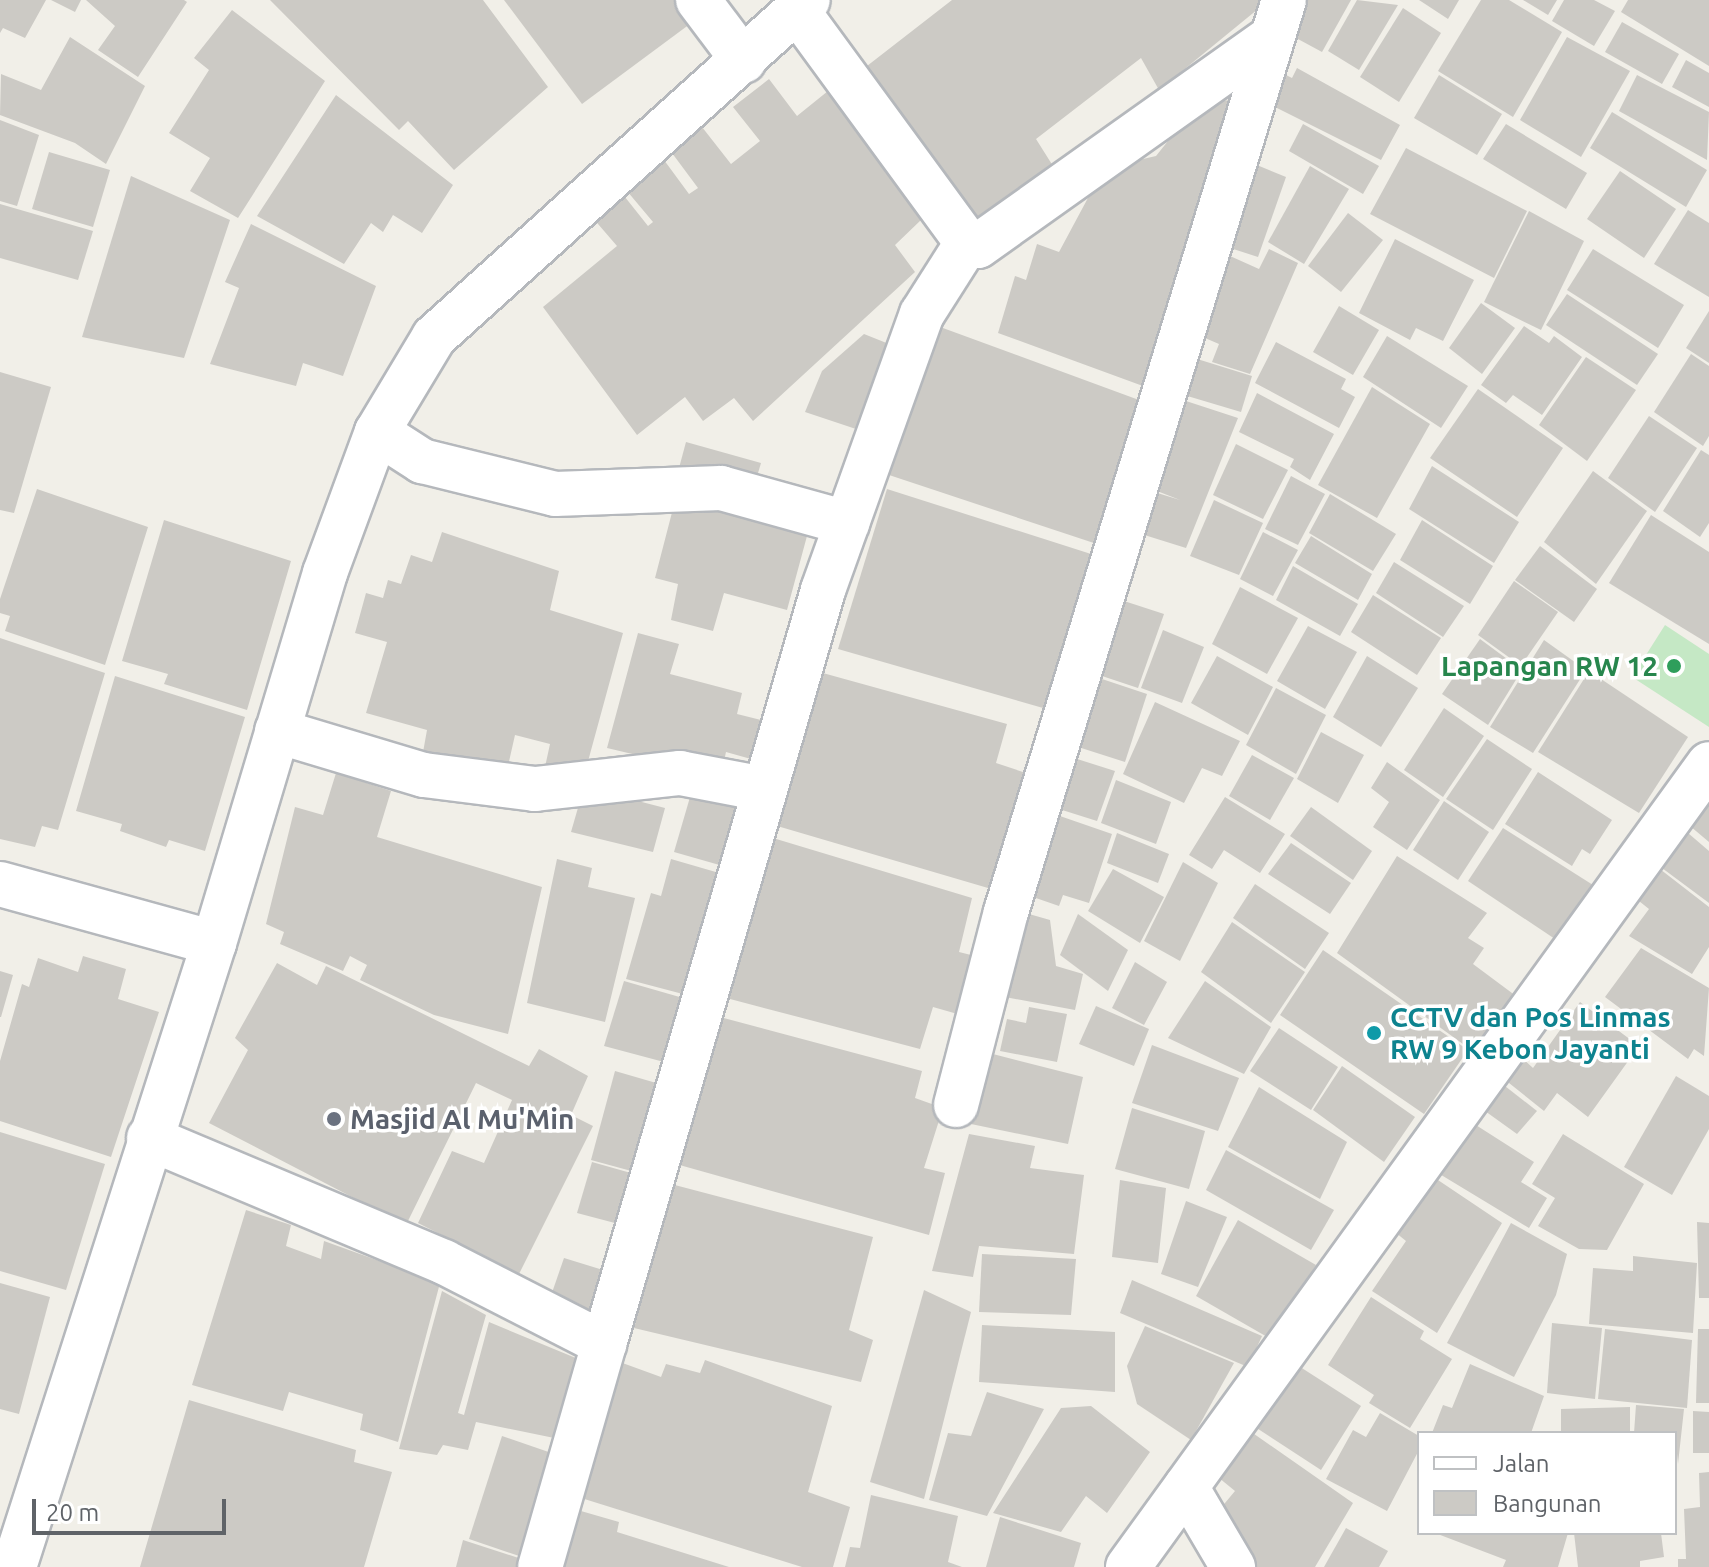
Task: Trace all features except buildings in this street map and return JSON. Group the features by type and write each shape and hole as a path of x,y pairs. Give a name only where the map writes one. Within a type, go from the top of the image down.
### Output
{"street":[{"path":"698,0 744,61"},
{"path":"14,1567 214,943 277,731 377,432 434,337 744,61 802,5 967,243"},
{"path":"967,243 990,241 1278,19"},
{"path":"956,1105 1006,912 1171,386 1278,19"},
{"path":"540,1567 764,789 847,523 922,314 967,243"},
{"path":"377,432 422,461 555,494 721,488 847,523"},
{"path":"277,731 424,775 519,787 680,773 764,789"},
{"path":"1128,1567 1709,764"},
{"path":"0,884 214,943"},
{"path":"149,1138 444,1262 604,1344"},
{"path":"1186,1487 1233,1567"}],"green space":[{"name":"Lapangan RW 12","path":"1665,625 1709,654 1709,727 1632,677"}],"place":[{"name":"Lapangan RW 12","path":"1674,666"},
{"name":"CCTV dan Pos Linmas RW 9 Kebon Jayanti","path":"1374,1033"},
{"name":"Masjid Al Mu'Min","path":"334,1119"}]}
